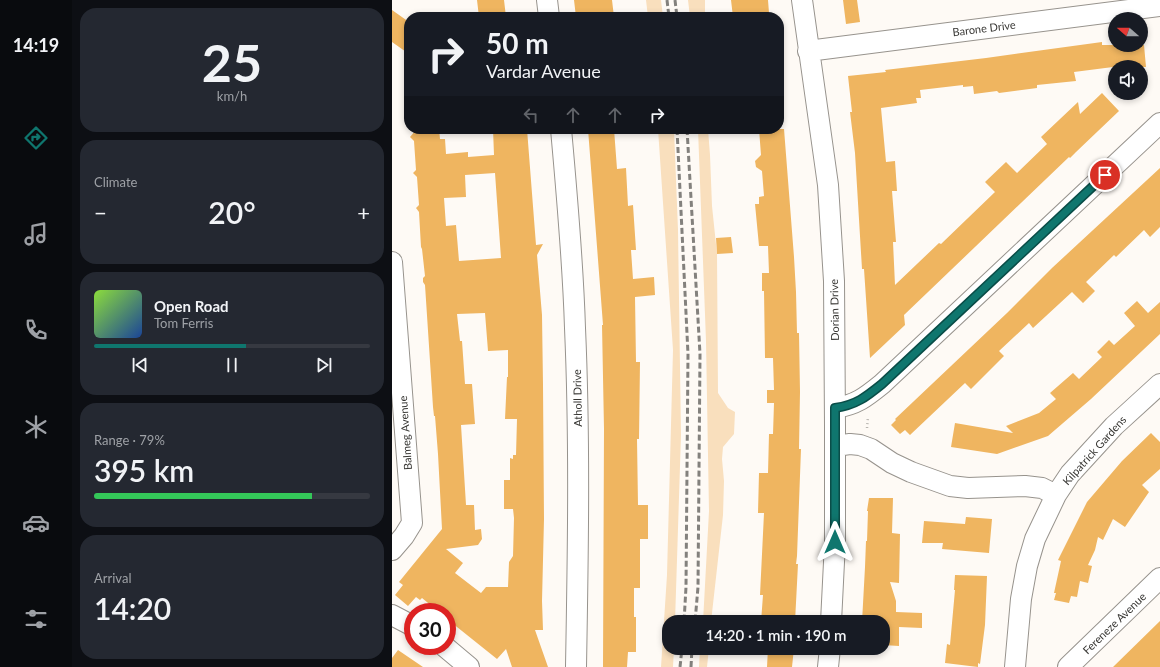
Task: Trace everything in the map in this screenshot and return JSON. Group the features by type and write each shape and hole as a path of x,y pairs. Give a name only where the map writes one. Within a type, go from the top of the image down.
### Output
{"street":[{"path":"547,0 548,12"},
{"name":"Dorian Drive","path":"802,0 828,185 834,281 835,542 831,615"},
{"name":"Barone Drive","path":"808,51 1160,6"},
{"path":"835,408 855,403 867,396 887,379 1160,123"},
{"name":"Atholl Drive","path":"562,134 573,274 577,368 579,547 576,667"},
{"name":"Balmeg Avenue","path":"392,262 412,523 404,536 392,550"},
{"name":"Kilpatrick Gardens","path":"1015,667 1021,599 1027,566 1035,539 1056,494 1070,474 1114,426 1160,384"},
{"path":"835,446 850,444 860,445 871,449 892,463 911,472 950,486 968,488 1025,486 1042,488 1056,494"},
{"name":"Fereneze Avenue","path":"1068,667 1160,578"},
{"path":"392,615 404,621"},
{"path":"455,655 469,667"},
{"path":"828,667 829,655"}],"path":[{"path":"867,396 868,411 866,439 871,449"}],"shaded area":[{"path":"646,0 661,0 662,12 647,12"},
{"path":"688,0 705,0 705,12 689,12"},
{"path":"658,134 674,134 678,230 681,435 675,615 664,615 667,575 673,350"},
{"path":"698,134 708,134 710,155 712,206 717,254 718,393 728,408 735,412 734,434 723,447 723,515 712,615 703,615 709,511 706,341"},
{"path":"662,652 662,655 674,655 673,667 661,667"},
{"path":"700,655 708,655 707,667 699,667"}],"building":[{"path":"477,0 504,0 505,12 478,12"},
{"path":"574,0 612,0 613,12 575,12"},
{"path":"731,0 768,0 769,12 732,12"},
{"path":"843,0 857,0 860,22 846,24"},
{"path":"392,10 404,18 404,50 392,42"},
{"path":"1102,42 1102,45 1108,45 1108,52 1145,52 1145,60 1108,60 1108,68 1074,72 1076,81 1037,85 1037,88 999,93 997,91 974,94 973,86 963,87 963,85 920,90 921,98 916,98 917,103 881,108 886,162 895,161 897,191 892,191 896,242 893,242 895,285 939,243 941,244 995,192 985,182 1006,162 1017,173 1047,144 1041,137 1078,102 1080,114 1102,93 1119,111 904,315 905,325 870,358 848,76"},
{"path":"784,129 794,257 797,333 799,333 799,449 801,449 795,615 762,615 763,595 760,595 764,513 758,513 759,473 768,473 769,434 773,434 774,403 767,403 767,390 774,390 773,358 765,358 764,291 762,291 762,273 769,273 768,246 759,246 755,204 759,204 759,197 764,196 762,171 756,167 755,161 761,155 759,134 784,134"},
{"path":"413,134 440,134 440,139 445,139 446,154 468,152 468,157 494,155 493,134 527,134 536,245 543,244 537,255 542,315 544,519 542,601 543,630 535,630 548,667 512,667 506,649 497,659 456,626 456,603 428,603 422,598 420,600 416,597 411,603 404,603 395,595 403,585 399,582 442,529 438,454 433,407 425,285 423,282 423,278 425,276 421,247 419,212 416,208 419,205 417,177 413,173 416,170 414,141 410,137","holes":["495,173 501,258 459,261 456,225 446,226 444,198 466,197 465,175","485,313 488,351 508,350 505,419 517,419 516,455 513,455 513,459 510,458 510,480 504,480 504,509 513,509 513,556 509,562 508,587 486,587 481,593 455,573 463,563 446,549 478,545 482,539 481,529 475,530 474,505 466,505 461,425 475,424 472,384 465,384 462,341 460,341 457,314"]},
{"path":"588,134 614,134 617,169 626,168 628,206 633,205 636,250 631,250 633,279 654,277 655,295 635,297 636,362 640,362 639,439 637,439 638,505 648,505 648,539 640,539 640,588 634,588 636,652 628,652 627,667 603,667 603,325"},
{"path":"1160,168 1160,227 1150,237 1144,230 1116,257 1114,255 1086,282 1095,291 1083,303 1072,292 1033,328 1029,323 999,351 1004,356 971,389 965,383 910,435 905,430 900,434 891,425 896,420 895,419 1007,313 1052,268"},
{"path":"731,237 733,253 717,254 716,238"},
{"path":"1137,301 1148,313 1160,302 1160,334 1091,399 1048,436 997,454 951,447 955,423 1013,433 1006,426 1039,413 1056,399 1050,393 1073,373 1079,379 1102,357 1097,352 1109,340 1114,345 1135,326 1124,313"},
{"path":"1151,433 1160,442 1160,469 1142,485 1149,492 1125,527 1113,519 1103,540 1098,537 1095,550 1088,565 1092,566 1088,583 1080,581 1077,597 1071,596 1069,603 1054,600 1056,593 1054,593 1061,561 1058,560 1087,502 1122,461"},
{"path":"869,498 893,498 892,533 900,534 899,583 890,582 896,601 896,612 922,613 922,628 899,627 899,646 890,645 890,615 862,615 867,541 867,511"},
{"path":"966,517 992,519 989,553 942,549 943,543 922,543 924,521 965,524"},
{"path":"955,575 987,576 985,625 980,664 978,663 978,667 945,663 947,644 950,645"},
{"path":"1160,621 1160,667 1113,667"},
{"path":"398,650 423,667 392,667 392,658"},
{"path":"768,655 793,655 792,667 767,667"}],"railway":[{"path":"667,0 668,12"},
{"path":"675,0 676,12"},
{"path":"677,134 688,354 686,587 684,615"},
{"path":"687,134 700,354 698,587 696,615"},
{"path":"680,667 681,655"},
{"path":"691,667 692,655"}],"route":[{"path":"835,542 835,408 855,403 882,384 1105,175"}]}
